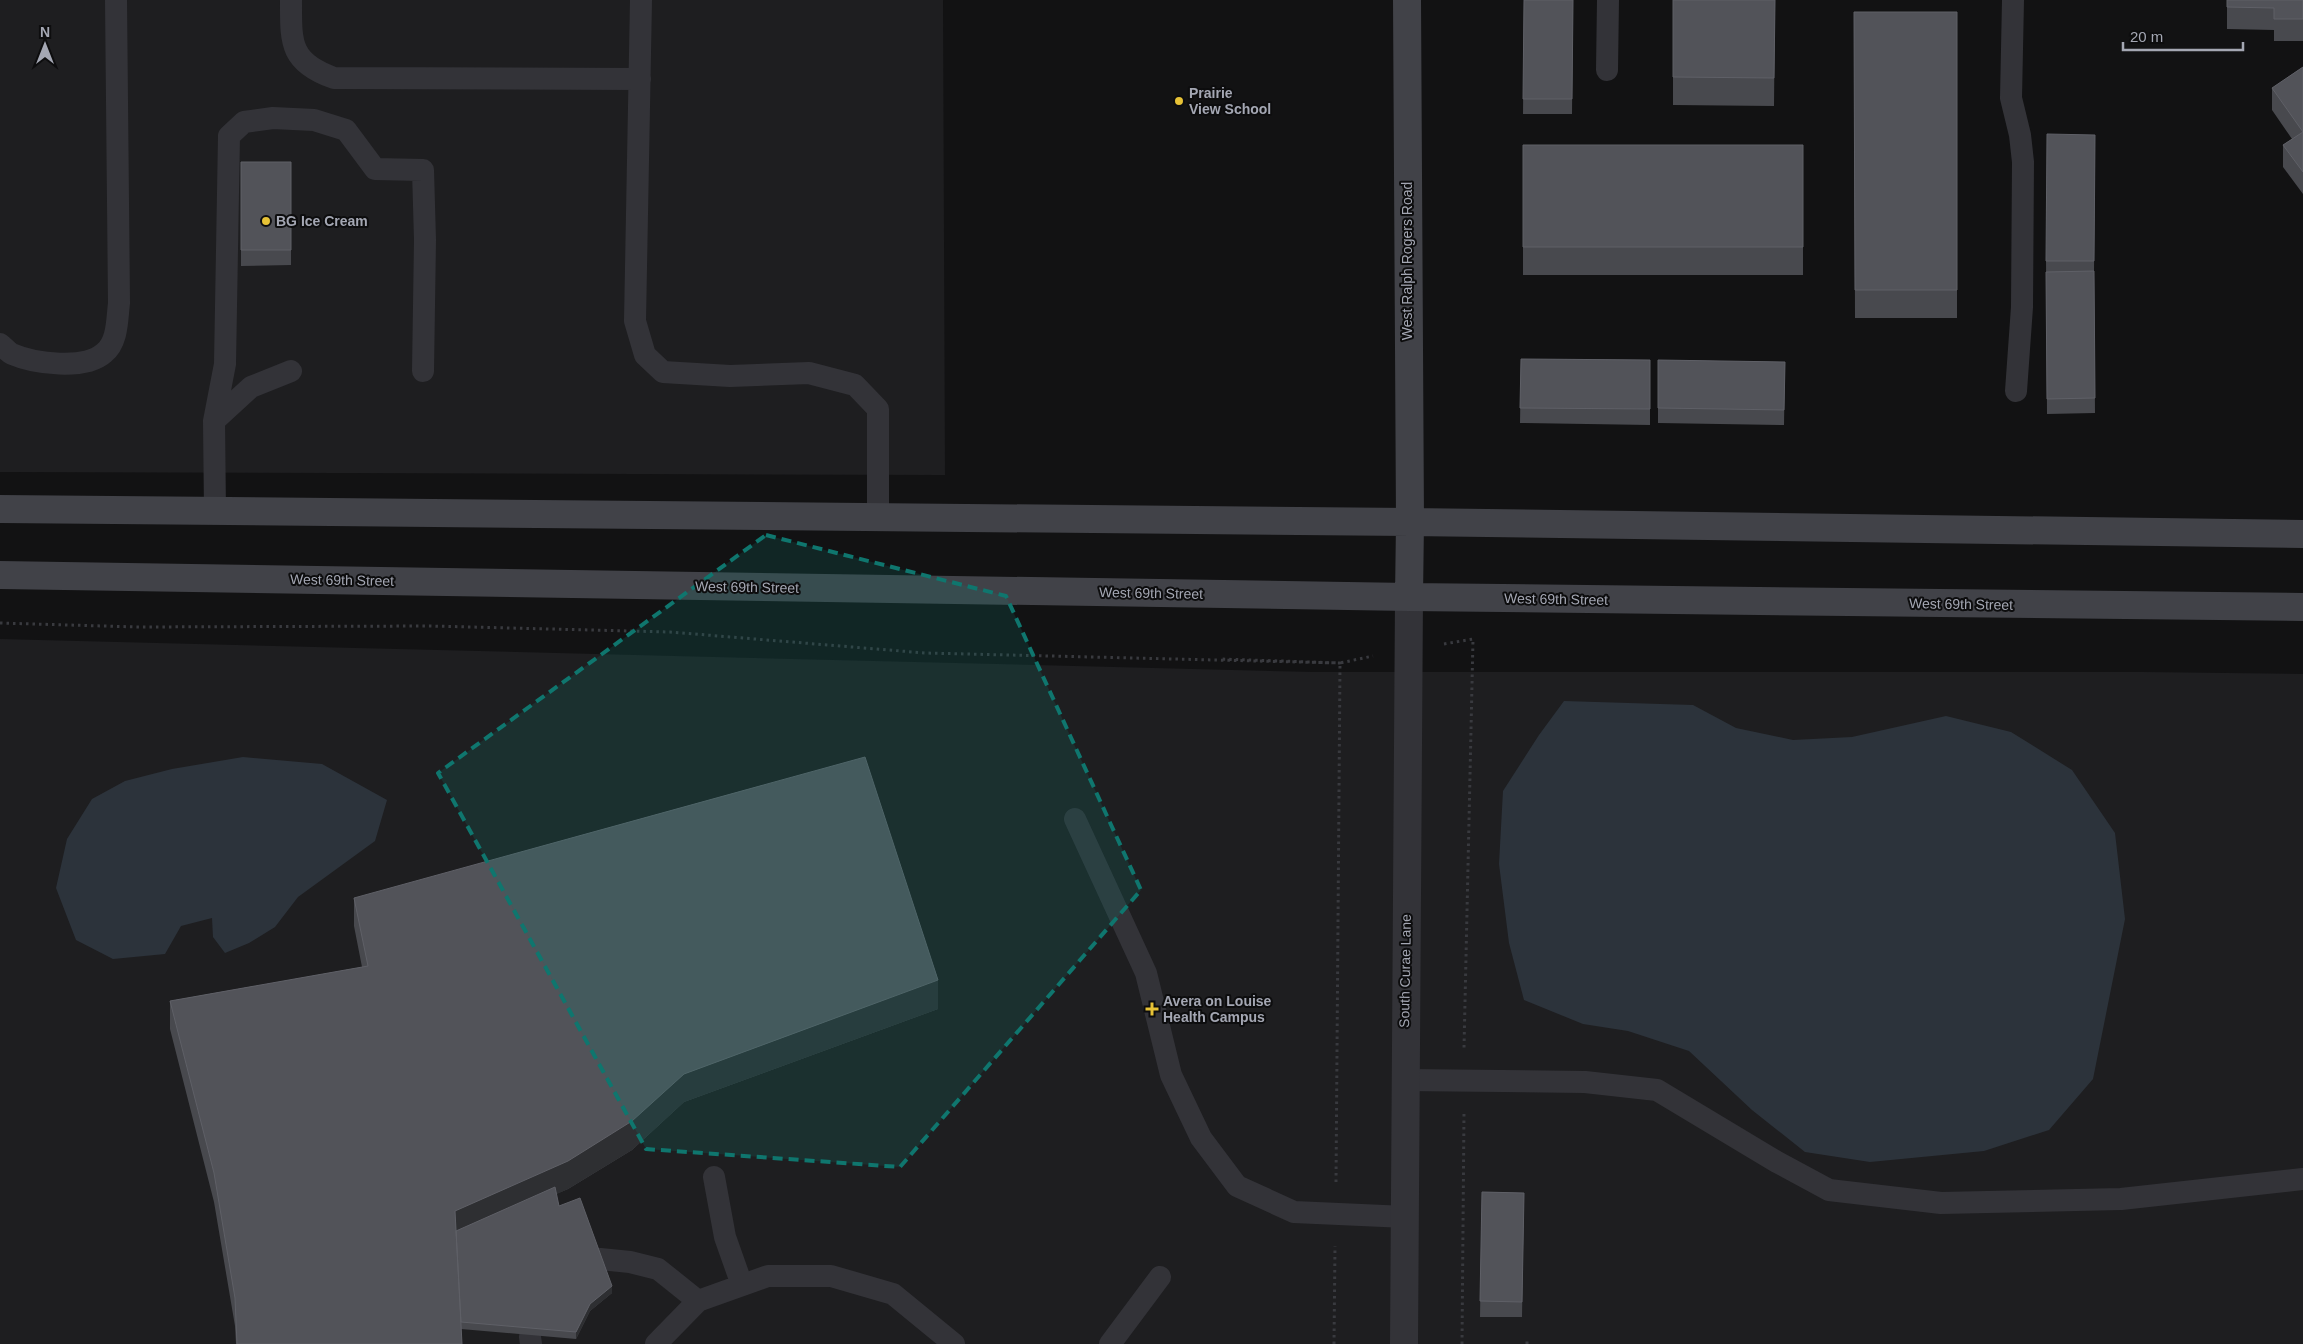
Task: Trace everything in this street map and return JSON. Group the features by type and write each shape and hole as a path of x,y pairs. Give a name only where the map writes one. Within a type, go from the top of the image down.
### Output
{"main road":[{"name":"West Ralph Rogers Road","path":"1407,0 1410,522 1408,598"},
{"path":"0,509 1410,522 2303,534"},
{"name":"West 69th Street","path":"0,574 1408,598 2303,607"}],"street":[{"name":"South Curae Lane","path":"1404,1344 1408,598"}],"lane":[{"path":"0,344 11,353 46,363 88,363 106,353 115,334 119,303 116,0"},
{"path":"291,0 291,39 299,56 313,71 334,78 640,79"},
{"path":"641,0 636,321 645,355 663,372 730,376 809,373 855,385 878,408 878,517"},
{"path":"1607,70 1608,0"},
{"path":"2013,0 2011,98 2020,135 2023,162 2022,307 2016,391"},
{"path":"216,511 214,421 225,364 229,136 244,122 273,118 314,120 346,130 375,169 423,170 425,240 423,371"},
{"path":"214,421 251,387 291,371"},
{"path":"1075,819 1146,973 1171,1075 1201,1138 1237,1186 1294,1212 1406,1217"},
{"path":"1404,1080 1585,1082 1656,1090 1777,1162 1830,1190 1941,1203 2121,1199 2303,1179"},
{"path":"714,1177 725,1237 742,1285"},
{"path":"600,1260 630,1262 658,1269 698,1301"},
{"path":"656,1344 698,1301 768,1276 831,1276 893,1294 954,1344"},
{"path":"1110,1344 1160,1277"}],"path":[{"path":"0,623 138,627 430,626 670,632 925,653 1340,663 1473,639 1464,1080 1462,1344"},
{"path":"1220,659 1340,663"},
{"path":"1334,1344 1340,663"}],"highlighted area":[{"path":"766,535 1006,596 1141,890 900,1167 646,1149 438,773"}],"shaded area":[{"path":"0,0 943,0 945,475 0,472"},
{"name":"Avera on Louise Health Campus","path":"0,639 1314,672 2144,672 2303,674 2303,1344 0,1344"},
{"path":"1564,701 1693,705 1736,728 1793,740 1852,737 1946,716 2011,732 2072,770 2115,833 2125,919 2093,1079 2049,1130 1984,1151 1870,1162 1805,1152 1752,1110 1689,1051 1628,1031 1583,1024 1524,1000 1509,943 1499,864 1503,791 1539,735"},
{"path":"243,757 322,764 387,800 375,841 298,897 275,927 249,943 225,953 213,937 212,918 181,926 165,954 113,959 76,940 56,888 67,839 92,799 125,781 172,769"}],"building":[{"path":"1524,0 1573,0 1572,99 1523,99"},
{"path":"1673,0 1775,0 1774,78 1673,77"},
{"path":"2227,0 2303,0 2303,19 2274,19 2274,8 2227,7"},
{"path":"1854,12 1957,12 1957,290 1855,290"},
{"path":"2303,67 2303,132 2272,88"},
{"path":"2303,132 2303,172 2283,145"},
{"path":"2047,134 2095,135 2094,261 2046,261"},
{"path":"1523,145 1803,145 1803,247 1523,247"},
{"name":"BG Ice Cream","path":"241,162 291,162 291,250 241,250"},
{"path":"2094,271 2095,398 2047,399 2046,272"},
{"path":"1521,359 1650,360 1650,409 1520,408"},
{"path":"1658,360 1785,362 1784,410 1658,408"},
{"path":"865,757 938,980 684,1074 632,1121 568,1161 455,1211 462,1344 237,1344 235,1298 214,1173 170,1001 368,966 354,898"},
{"path":"555,1187 559,1206 580,1198 612,1286 590,1304 576,1332 461,1322 456,1231"},
{"path":"1482,1192 1524,1193 1522,1302 1480,1301"}],"place":[{"name":"Prairie View School","path":"1179,101"},
{"name":"BG Ice Cream","path":"266,221"},
{"name":"Avera on Louise Health Campus","path":"1152,1009"}]}
